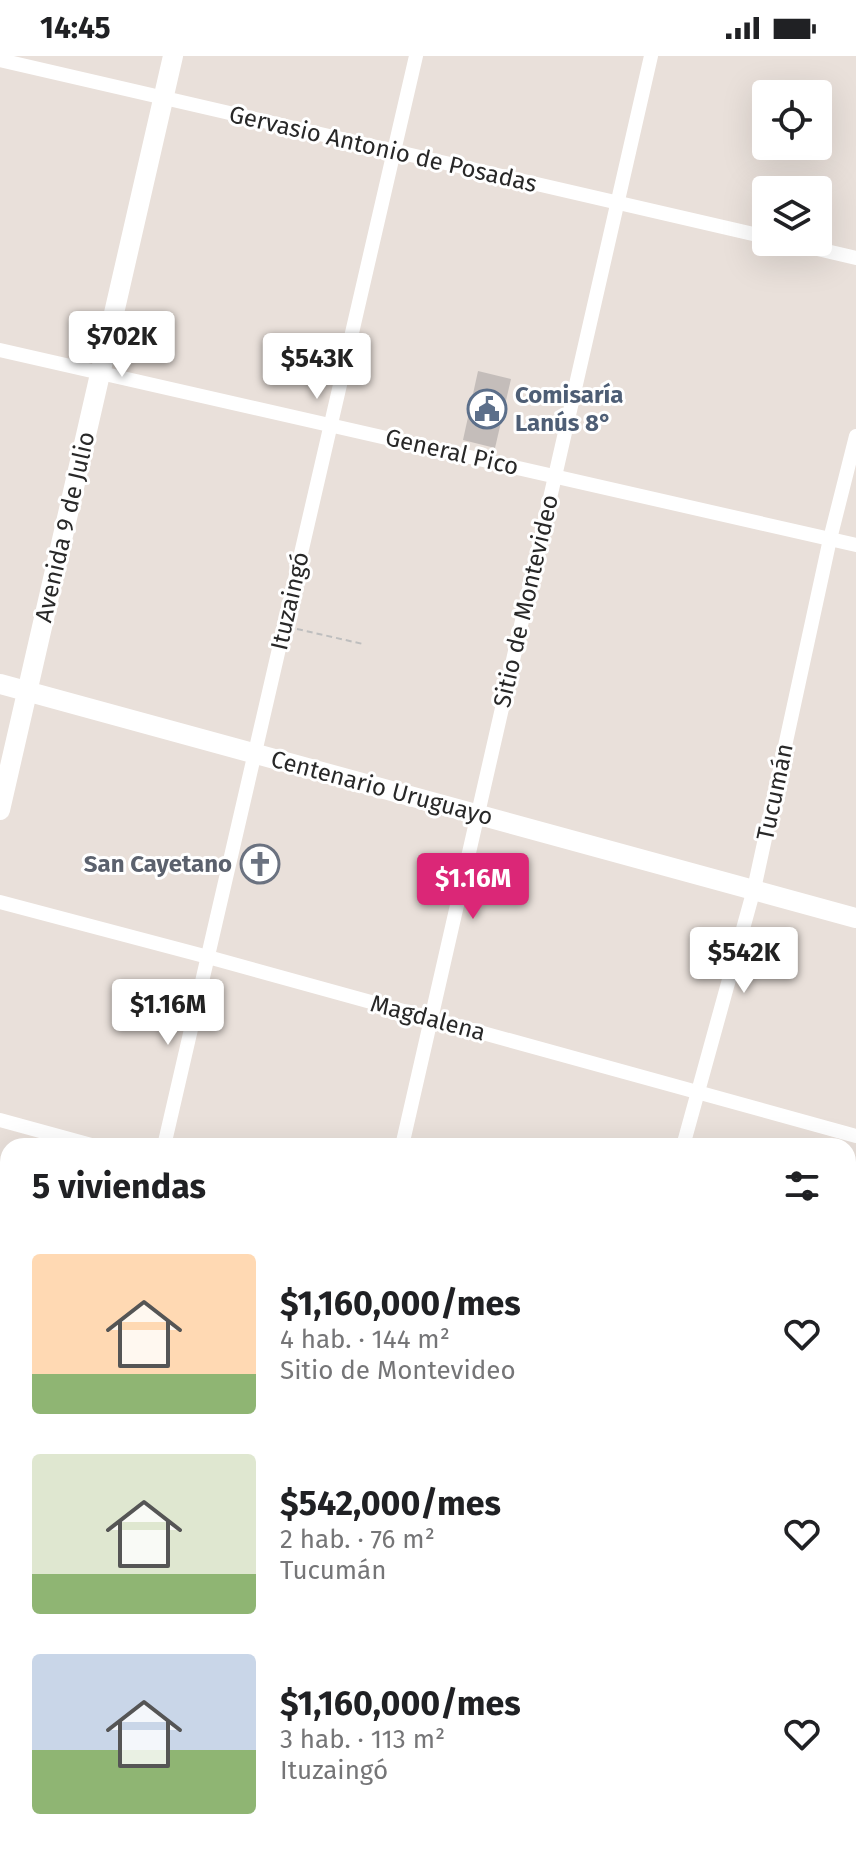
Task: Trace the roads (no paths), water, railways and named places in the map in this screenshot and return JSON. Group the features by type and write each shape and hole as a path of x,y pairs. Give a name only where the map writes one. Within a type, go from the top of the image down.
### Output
{"main road":[{"name":"Avenida 9 de Julio","path":"0,810 173,56"},
{"name":"Centenario Uruguayo","path":"0,684 856,918"}],"street":[{"name":"Ituzaingó","path":"166,1138 416,56"},
{"name":"Sitio de Montevideo","path":"404,1138 651,56"},
{"name":"Gervasio Antonio de Posadas","path":"0,60 752,234"},
{"path":"832,252 856,258"},
{"name":"General Pico","path":"0,350 856,545"},
{"name":"Tucumán","path":"685,1138 754,889 830,539 856,436"},
{"name":"Magdalena","path":"0,902 856,1136"},
{"path":"0,1120 66,1138"}],"place":[{"name":"Comisaría Lanús 8°","path":"487,409"},
{"name":"San Cayetano","path":"260,864"}]}
